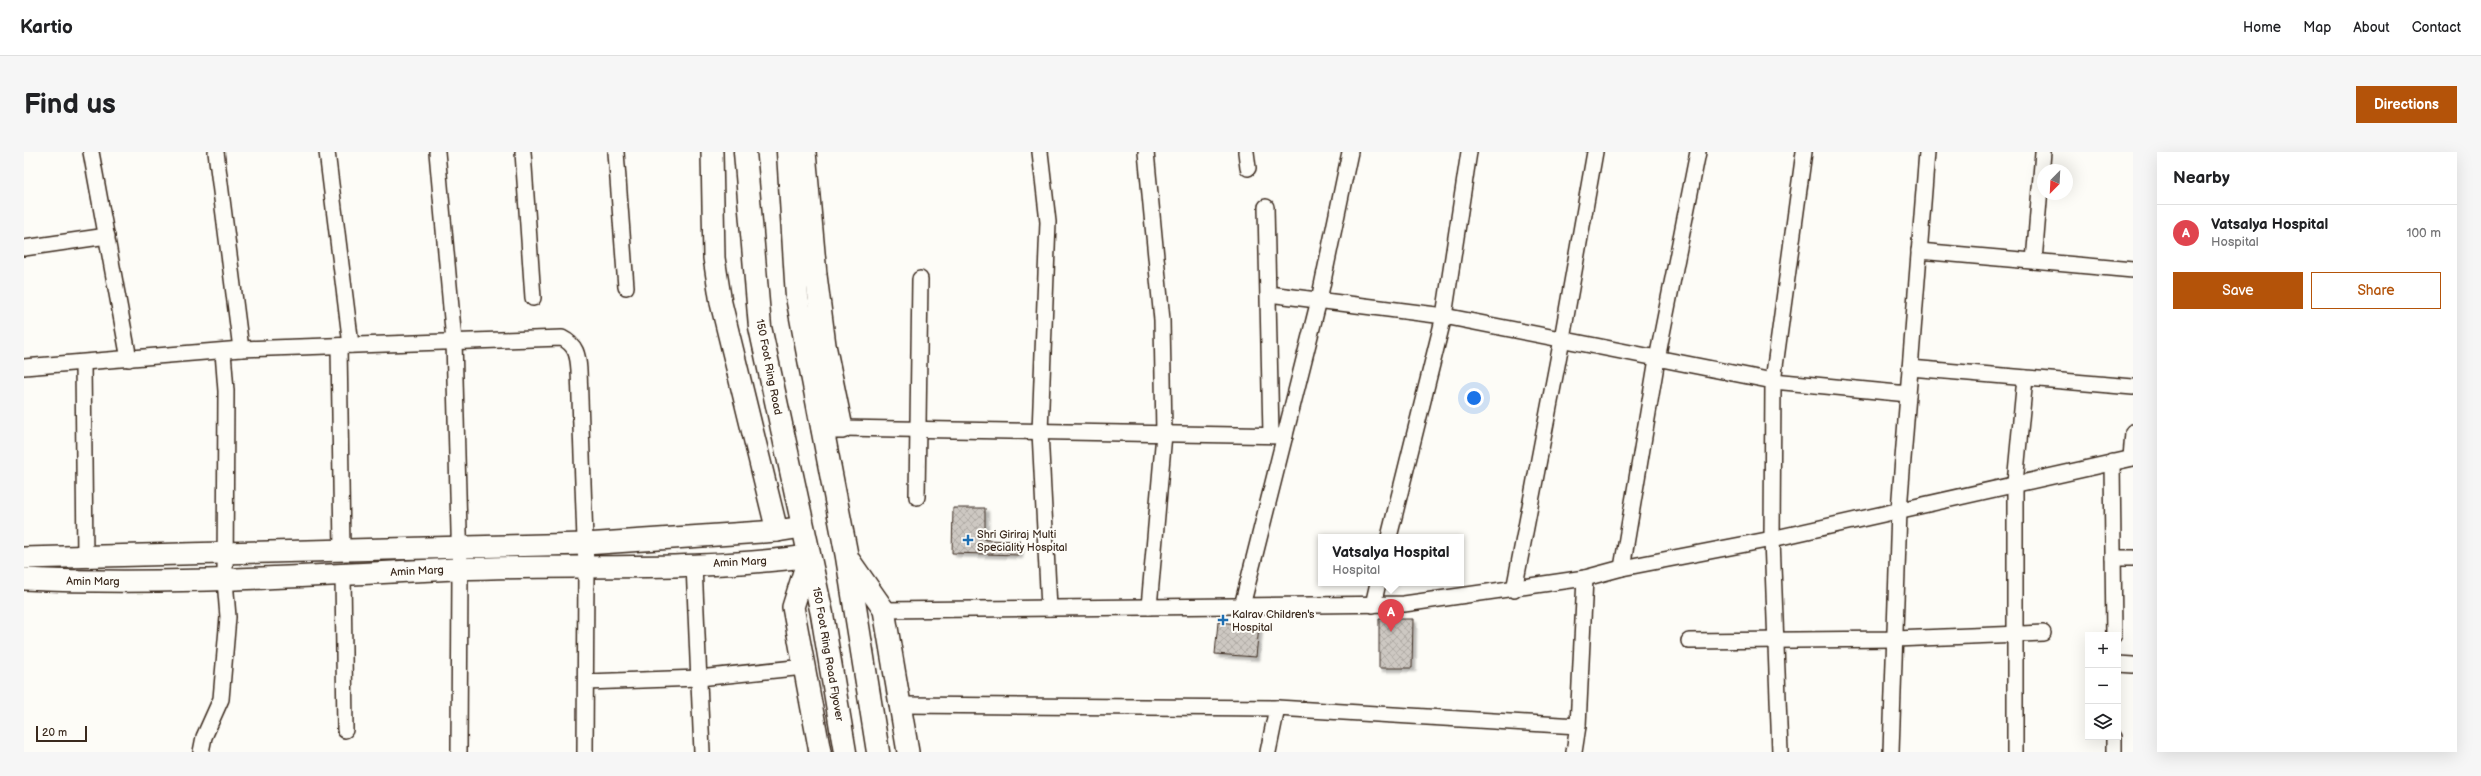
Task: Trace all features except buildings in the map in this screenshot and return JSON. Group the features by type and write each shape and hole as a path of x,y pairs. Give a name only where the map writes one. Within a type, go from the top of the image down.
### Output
{"highway":[{"name":"150 Foot Ring Road","path":"745,152 760,327 809,556"},
{"path":"788,152 797,297 832,428 847,557 866,664 878,752"},
{"name":"150 Foot Ring Road Flyover","path":"809,556 830,663 845,752"}],"main road":[{"path":"712,152 714,258 720,303 777,531"},
{"path":"806,152 816,275 825,345 832,428"},
{"name":"Amin Marg","path":"24,558 85,558 342,549 585,544 777,531 802,526"},
{"path":"809,556 793,607 820,752"},
{"name":"Amin Marg","path":"24,579 85,582 225,580 460,569 694,565 809,556"},
{"path":"847,557 884,610 908,752"}],"street":[{"path":"91,152 129,359"},
{"path":"216,152 241,349"},
{"path":"328,152 345,345 342,549"},
{"path":"437,152 454,341 460,569 459,752"},
{"path":"522,152 533,298"},
{"path":"616,152 626,286"},
{"path":"1040,152 1048,222 1040,432 1049,608"},
{"path":"1146,152 1162,320 1164,434 1148,607"},
{"path":"1246,152 1248,168"},
{"path":"1242,606 1278,435 1319,300 1350,152"},
{"path":"1390,534 1444,316 1469,152"},
{"path":"1514,590 1562,339 1595,152"},
{"path":"1622,568 1657,359 1698,152"},
{"path":"1780,752 1772,538 1773,381 1804,152"},
{"path":"1891,752 1899,510 1927,152"},
{"path":"2034,261 2043,152"},
{"path":"1266,207 1269,294 1278,435"},
{"path":"24,248 107,236"},
{"path":"1919,251 2133,270"},
{"path":"917,497 920,430 920,279"},
{"path":"1269,294 1444,316 1773,381 1908,394"},
{"path":"24,367 223,352 241,349 562,338 571,342 578,353 586,568 585,752"},
{"path":"201,752 204,737 221,699 228,617 225,580 226,391 223,352"},
{"path":"83,363 85,558"},
{"path":"1910,368 2133,387"},
{"path":"2015,752 2015,483 2025,378"},
{"path":"832,428 1278,435"},
{"path":"884,610 1373,605 1404,604 1514,590 1585,578 1622,568 1772,538 2132,458 2133,432"},
{"path":"2112,462 2114,632"},
{"path":"2113,558 2133,558"},
{"path":"694,565 702,752"},
{"path":"343,575 345,730"},
{"path":"1574,752 1578,726 1585,578"},
{"path":"1373,605 1377,586"},
{"path":"1689,641 1895,639 2043,634"},
{"path":"2121,664 2133,665"},
{"path":"586,682 700,678 804,667"},
{"path":"900,705 1277,708 1578,726"},
{"path":"1268,752 1277,708"},
{"path":"2114,740 2114,752"}],"place":[{"name":"Shri Giriraj Multi Speciality Hospital","path":"968,540"},
{"name":"Kalrav Children's Hospital","path":"1223,620"},
{"name":"Vatsalya Hospital","path":"1391,632"}]}
